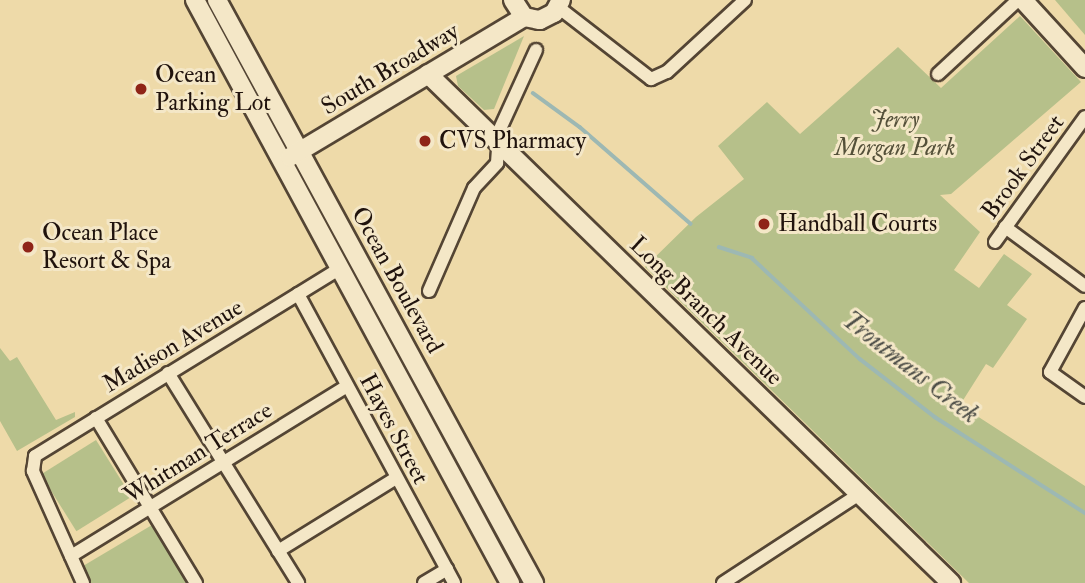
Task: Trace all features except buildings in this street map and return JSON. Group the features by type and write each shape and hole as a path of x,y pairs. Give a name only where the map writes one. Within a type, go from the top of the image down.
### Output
{"main road":[{"name":"Ocean Boulevard","path":"195,0 510,583"},
{"name":"Ocean Boulevard","path":"217,0 534,583"},
{"path":"513,0 524,17"},
{"path":"1021,0 1085,68"},
{"name":"South Broadway","path":"281,162 524,17 540,20 560,4"},
{"name":"Long Branch Avenue","path":"428,74 951,583"}],"street":[{"path":"560,4 640,76 651,79 667,72 746,0"},
{"path":"938,75 1021,0"},
{"path":"429,291 474,188 497,163 500,128 511,113 536,50"},
{"name":"Brook Street","path":"995,242 1085,117"},
{"path":"1005,228 1085,286"},
{"name":"Madison Avenue","path":"71,556 32,463 35,456 340,268"},
{"name":"Hayes Street","path":"298,294 454,583"},
{"path":"1085,308 1050,372 1085,397"},
{"path":"168,373 298,583"},
{"name":"Whitman Terrace","path":"71,556 347,386"},
{"path":"96,418 196,583"},
{"path":"278,551 396,478"},
{"path":"722,582 858,495"},
{"path":"71,556 83,583"},
{"path":"424,583 447,569"}],"green space":[{"path":"1055,0 1085,0 1085,35"},
{"name":"Jerry Morgan Park","path":"1020,16 1081,82 951,194 940,195 980,232 954,270 979,288 1004,254 1032,274 1007,305 1027,319 993,368 986,364 960,405 1085,486 1085,583 969,583 645,267 696,217 744,179 718,146 767,102 800,134 898,47 941,88"},
{"path":"524,36 494,109 484,110 458,86 456,76"},
{"path":"0,348 10,361 17,357 56,420 75,412 75,417 17,451 0,421"},
{"path":"96,440 132,497 76,531 41,474"},
{"path":"152,525 187,583 91,583 83,566"}],"waterway":[{"path":"533,93 580,127 691,224"},
{"name":"Troutmans Creek","path":"719,247 752,258 860,359 935,417 1085,513"}],"place":[{"name":"Ocean Parking Lot","path":"141,89"},
{"name":"CVS Pharmacy","path":"425,141"},
{"name":"Handball Courts","path":"764,224"},
{"name":"Ocean Place Resort & Spa","path":"28,247"}]}
